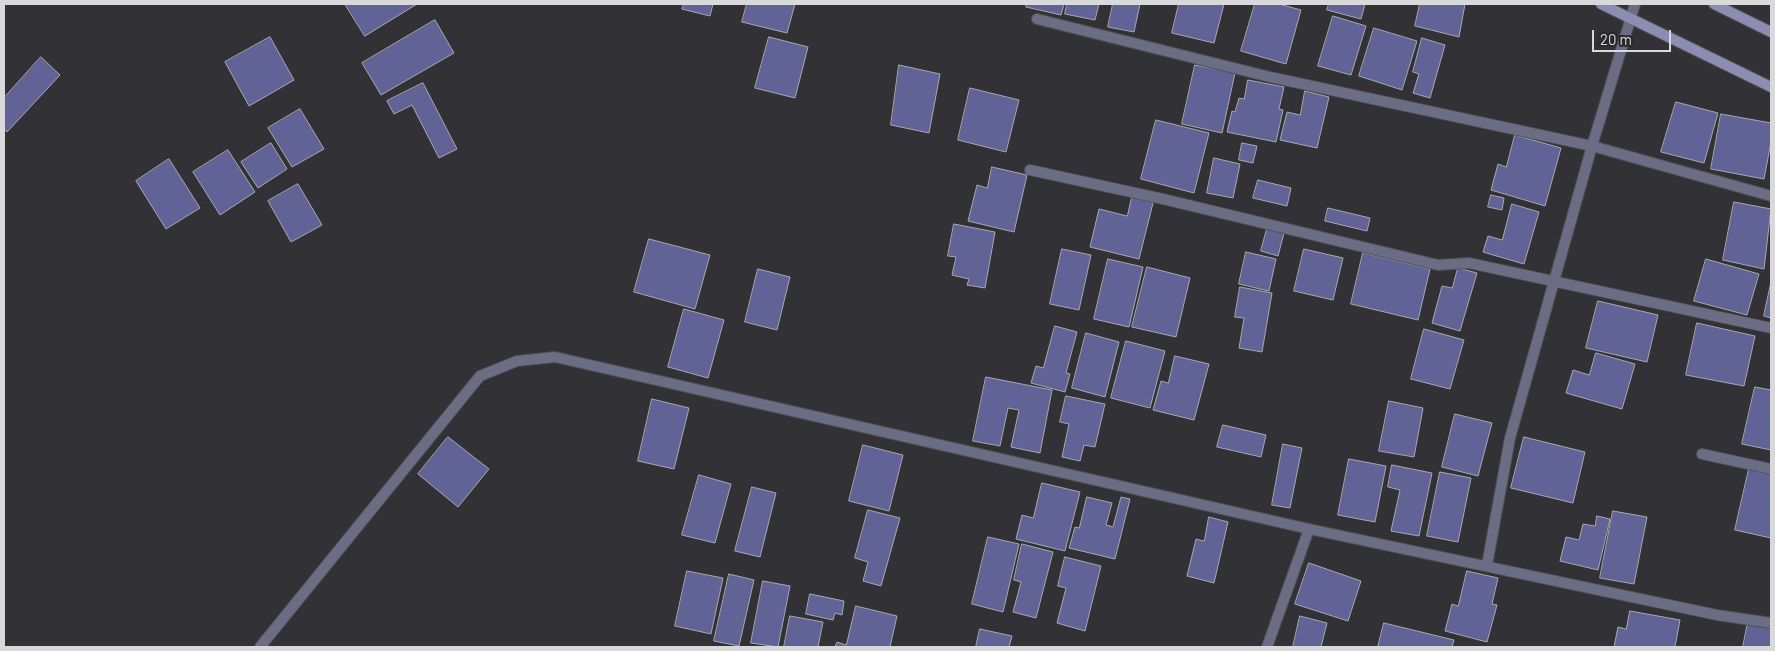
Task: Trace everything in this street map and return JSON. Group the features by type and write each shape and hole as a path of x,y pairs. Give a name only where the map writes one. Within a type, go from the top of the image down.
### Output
{"main road":[{"path":"1601,4 1771,87"},
{"path":"1714,4 1771,32"}],"street":[{"path":"1486,565 1510,438 1592,146 1635,4"},
{"path":"1037,19 1270,77 1592,146 1771,196"},
{"path":"1030,170 1172,201 1438,265 1469,263 1771,328"},
{"path":"260,647 480,376 517,362 555,357 1309,529 1717,615 1771,623"},
{"path":"1702,454 1771,469"},
{"path":"1266,647 1309,529"}],"building":[{"path":"345,4 417,4 365,36"},
{"path":"684,4 713,4 710,16 682,9"},
{"path":"747,4 795,4 787,33 742,22"},
{"path":"1027,4 1064,4 1061,15 1026,7"},
{"path":"1067,4 1099,4 1095,20 1065,14"},
{"path":"1113,4 1140,4 1134,32 1108,27"},
{"path":"1179,4 1224,4 1214,43 1172,33"},
{"path":"1255,4 1279,4 1301,10 1286,64 1241,51"},
{"path":"1329,4 1365,4 1361,19 1327,10"},
{"path":"1420,4 1465,4 1459,37 1415,26"},
{"path":"1333,16 1366,26 1351,75 1318,66"},
{"path":"435,20 454,53 381,95 362,63"},
{"path":"1374,28 1417,41 1402,90 1359,76"},
{"path":"270,37 294,80 249,106 225,62"},
{"path":"769,37 808,47 795,98 755,88"},
{"path":"1422,38 1445,45 1430,98 1413,93 1419,74 1413,72"},
{"path":"41,57 60,75 7,132 4,129 4,98"},
{"path":"899,65 940,74 929,133 891,125"},
{"path":"1195,65 1235,73 1222,133 1182,124"},
{"path":"1248,80 1284,87 1279,109 1283,110 1276,142 1227,132 1232,111 1235,112 1239,98 1244,99"},
{"path":"423,83 457,149 439,158 412,105 394,114 387,101"},
{"path":"970,88 1019,100 1006,152 958,140"},
{"path":"1305,91 1329,97 1317,148 1280,140 1287,112 1300,115"},
{"path":"1676,102 1718,113 1704,163 1661,152"},
{"path":"300,109 324,149 292,167 268,128"},
{"path":"1721,114 1771,123 1771,142 1764,179 1711,169"},
{"path":"1156,120 1209,133 1194,193 1141,179"},
{"path":"1515,135 1561,148 1545,206 1491,190 1498,164 1506,167"},
{"path":"271,143 287,169 258,188 241,162"},
{"path":"1242,143 1257,146 1253,163 1239,160"},
{"path":"228,150 255,192 220,215 193,172"},
{"path":"1214,158 1240,164 1233,198 1207,193"},
{"path":"169,159 200,208 166,229 136,181"},
{"path":"992,167 1027,175 1014,232 968,221 977,185 987,188"},
{"path":"1258,180 1291,188 1287,206 1253,198"},
{"path":"298,184 322,225 291,242 268,201"},
{"path":"1133,193 1154,199 1139,259 1090,247 1099,209 1127,216"},
{"path":"1491,195 1504,198 1502,210 1488,207"},
{"path":"1734,202 1771,209 1764,269 1723,260"},
{"path":"1512,204 1539,212 1524,264 1483,252 1488,236 1502,240"},
{"path":"1328,208 1370,218 1367,231 1325,221"},
{"path":"954,224 995,232 985,288 967,285 969,279 952,275 956,257 948,256"},
{"path":"1267,229 1284,233 1278,256 1261,251"},
{"path":"649,239 710,255 695,309 634,292"},
{"path":"1062,249 1091,255 1079,310 1050,304"},
{"path":"1304,249 1343,258 1333,300 1294,291"},
{"path":"1246,252 1276,259 1269,291 1239,284"},
{"path":"1363,253 1430,269 1418,320 1351,304"},
{"path":"1108,259 1143,267 1129,327 1094,319"},
{"path":"1706,259 1759,274 1747,315 1694,301"},
{"path":"1147,267 1190,278 1176,337 1132,327"},
{"path":"1458,268 1477,273 1460,331 1432,323 1442,286 1452,288"},
{"path":"758,269 790,277 777,330 745,322"},
{"path":"1771,282 1771,318 1764,316"},
{"path":"1240,287 1272,293 1262,352 1239,348 1244,318 1235,317"},
{"path":"1598,301 1658,315 1647,362 1586,348"},
{"path":"684,309 724,320 708,378 668,367"},
{"path":"1697,323 1755,336 1744,386 1686,375"},
{"path":"1055,326 1077,332 1066,373 1070,374 1065,392 1031,383 1036,366 1043,368"},
{"path":"1424,329 1464,340 1450,389 1411,379"},
{"path":"1086,333 1119,342 1105,397 1072,388"},
{"path":"1126,341 1165,351 1150,408 1111,398"},
{"path":"1596,353 1635,364 1622,409 1566,393 1573,370 1589,375"},
{"path":"1175,356 1209,364 1194,420 1153,410 1161,381 1168,383"},
{"path":"986,377 1052,390 1040,453 1011,447 1019,410 1008,408 1000,446 973,441"},
{"path":"1755,387 1771,390 1771,450 1742,444"},
{"path":"1066,396 1105,404 1095,447 1084,445 1080,461 1062,457 1069,424 1060,422"},
{"path":"652,399 689,408 674,469 638,461"},
{"path":"1389,401 1423,408 1414,457 1379,451"},
{"path":"1455,414 1492,423 1478,476 1442,467"},
{"path":"1223,425 1266,435 1261,457 1217,447"},
{"path":"448,437 489,469 458,507 418,474"},
{"path":"1524,437 1585,452 1573,503 1511,488"},
{"path":"1283,444 1302,448 1290,508 1272,505"},
{"path":"863,445 903,455 889,511 849,501"},
{"path":"1349,459 1386,466 1375,522 1338,515"},
{"path":"1392,465 1432,473 1419,536 1391,531 1400,490 1388,487"},
{"path":"1749,469 1771,474 1771,538 1735,530"},
{"path":"1440,472 1471,478 1458,542 1427,536"},
{"path":"699,475 731,484 715,543 682,535"},
{"path":"1042,483 1080,492 1065,551 1016,539 1022,515 1033,518"},
{"path":"752,487 776,493 760,557 735,551"},
{"path":"1087,497 1112,503 1106,525 1113,527 1121,497 1130,499 1115,559 1069,548 1075,527 1079,528"},
{"path":"868,510 900,518 881,586 863,581 868,562 855,558"},
{"path":"1613,511 1647,517 1634,584 1600,578"},
{"path":"1597,516 1610,519 1598,570 1560,561 1566,537 1579,540 1583,524 1595,526"},
{"path":"1209,517 1228,522 1214,583 1187,576 1196,539 1204,541"},
{"path":"988,537 1019,544 1003,612 972,604"},
{"path":"1022,544 1053,552 1036,618 1013,612 1021,582 1014,580"},
{"path":"1065,557 1101,566 1085,631 1057,623 1066,588 1058,586"},
{"path":"1309,563 1361,581 1348,621 1295,604"},
{"path":"687,571 723,578 711,634 675,626"},
{"path":"1467,571 1498,578 1492,604 1497,605 1487,642 1445,631 1452,604 1458,606"},
{"path":"729,574 754,580 739,646 714,641"},
{"path":"763,581 790,586 778,647 751,643"},
{"path":"810,594 844,601 842,615 835,613 833,620 806,614"},
{"path":"856,606 897,616 890,647 835,647 837,642 846,645"},
{"path":"1630,611 1680,620 1675,647 1614,647 1618,627 1626,629"},
{"path":"790,616 823,622 818,647 784,647"},
{"path":"1300,616 1327,623 1321,647 1293,647"},
{"path":"1748,622 1771,626 1771,647 1743,647"},
{"path":"1384,623 1454,640 1452,647 1378,647"},
{"path":"980,629 1012,636 1009,647 976,647"}]}
